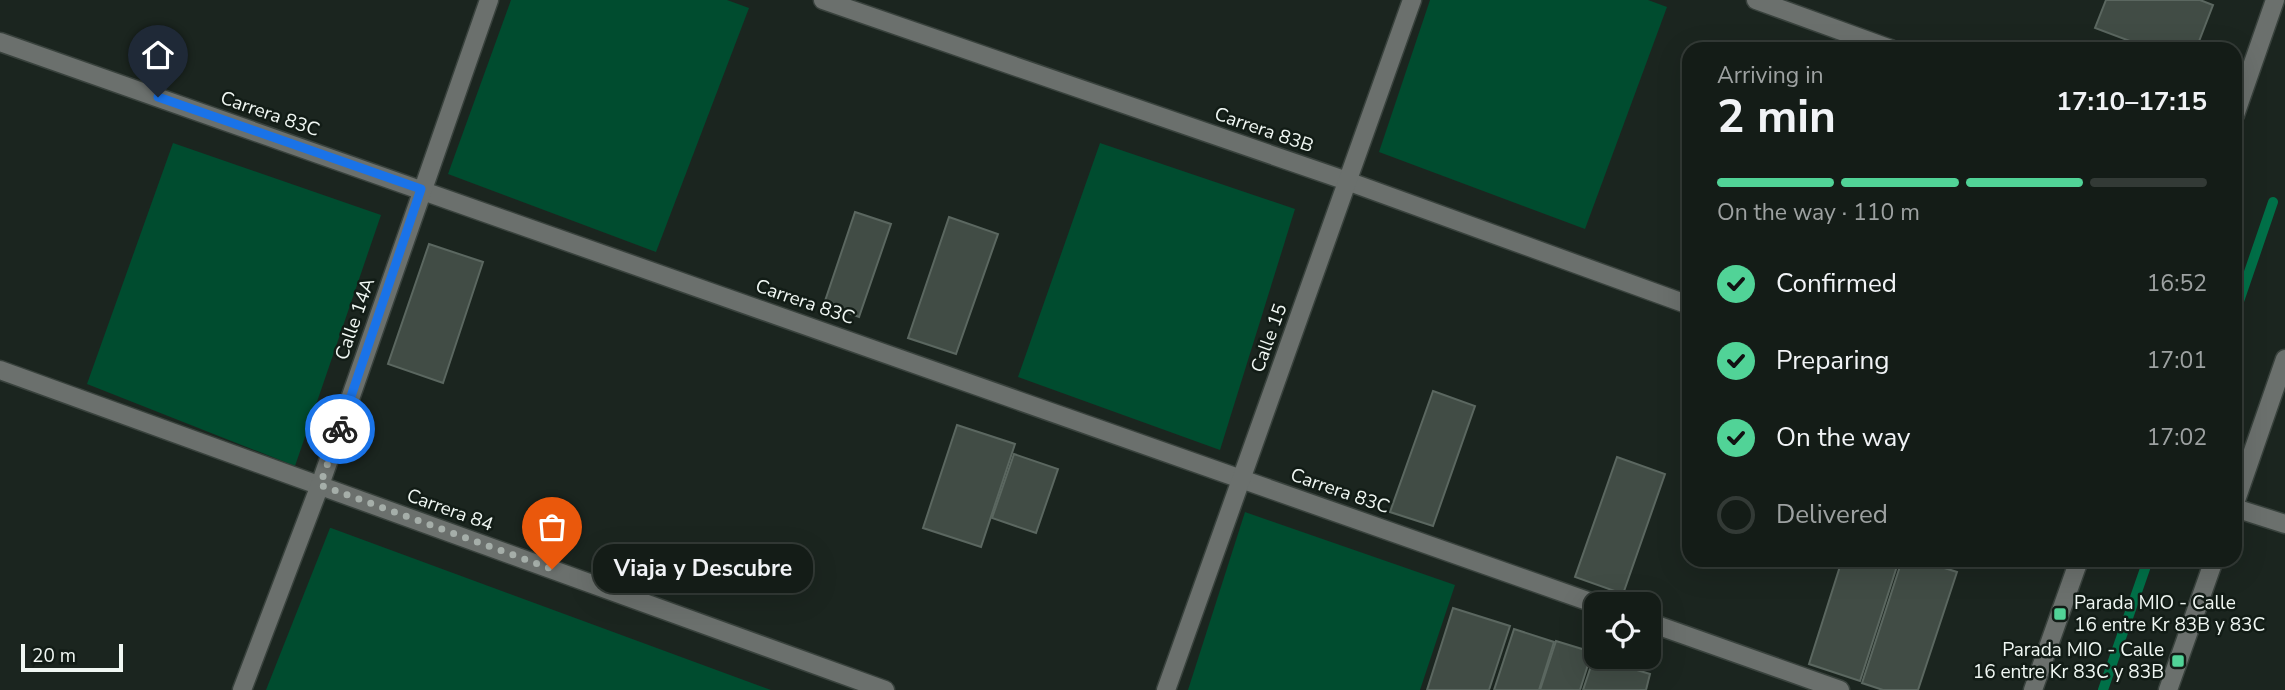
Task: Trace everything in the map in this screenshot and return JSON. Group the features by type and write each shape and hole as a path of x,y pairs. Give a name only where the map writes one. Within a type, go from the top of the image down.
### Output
{"street":[{"name":"Calle 14A","path":"243,690 320,485 489,0"},
{"name":"Carrera 83B","path":"824,0 1347,181 1682,301"},
{"name":"Calle 15","path":"1166,690 1412,0"},
{"path":"1756,0 1872,42"},
{"path":"2242,95 2273,0"},
{"name":"Carrera 83C","path":"0,42 1584,600"},
{"path":"2242,483 2285,359"},
{"name":"Carrera 84","path":"0,370 885,690"},
{"path":"2242,511 2285,524"},
{"path":"2034,690 2077,567"},
{"path":"2168,690 2212,567"},
{"path":"1661,627 1840,690"}],"green space":[{"path":"511,0 727,0 749,8 656,252 448,174"},
{"path":"1430,0 1648,0 1667,7 1585,229 1379,152"},
{"path":"173,143 381,215 295,466 87,384"},
{"path":"1100,143 1295,209 1220,450 1018,377"},
{"path":"1245,512 1455,585 1420,690 1188,690"},
{"path":"331,528 771,690 266,690"}],"building":[{"path":"2106,0 2200,0 2213,5 2199,42 2132,42 2095,28"},
{"path":"855,212 891,224 859,317 824,304"},
{"path":"949,217 998,234 956,354 908,338"},
{"path":"429,244 483,262 443,383 388,364"},
{"path":"1433,391 1475,406 1433,526 1390,512"},
{"path":"957,425 1015,444 981,547 923,528"},
{"path":"1014,454 1058,469 1036,533 992,518"},
{"path":"1617,457 1665,474 1624,592 1575,577"},
{"path":"1840,567 1897,567 1860,681 1809,664"},
{"path":"1900,567 1941,567 1957,572 1918,690 1883,690 1862,683"},
{"path":"1453,608 1510,626 1489,690 1427,690"},
{"path":"1514,629 1554,642 1539,690 1494,690"},
{"path":"1556,641 1584,650 1584,669 1587,669 1580,690 1540,690"},
{"path":"1590,669 1634,669 1650,674 1646,690 1583,690"}],"waterway":[{"path":"2242,293 2273,202"},
{"path":"2103,690 2146,567"}],"way so far":[{"path":"340,429 320,485 552,569"}],"place":[{"name":"Viaja y Descubre","path":"552,569"},
{"name":"Parada MIO - Calle 16 entre Kr 83B y 83C","path":"2060,614"},
{"name":"Parada MIO - Calle 16 entre Kr 83C y 83B","path":"2178,661"}],"route":[{"path":"158,97 421,189 340,429"}]}
